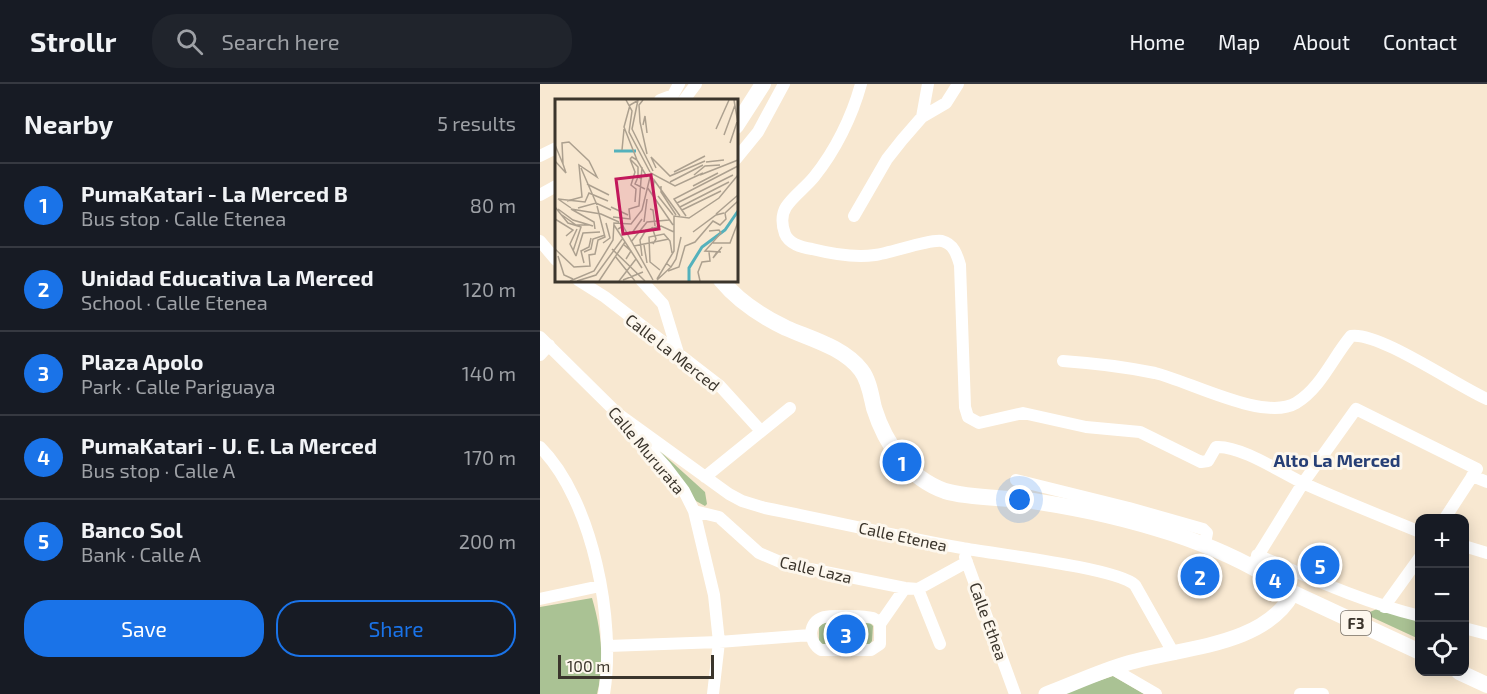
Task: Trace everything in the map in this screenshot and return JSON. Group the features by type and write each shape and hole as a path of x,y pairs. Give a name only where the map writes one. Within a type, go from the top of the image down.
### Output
{"highway":[{"path":"738,123 763,84"},
{"name":"F3","path":"723,282 740,300 758,313 836,349 854,363 867,380 878,419 892,448 914,472 944,490 963,495 1006,497 1082,510 1205,543 1254,561 1293,592 1415,650"},
{"path":"1468,676 1487,685"}],"main road":[{"path":"1046,694 1128,663 1174,654 1257,629 1270,621 1286,605 1293,592"}],"street":[{"path":"662,99 673,94 679,84"},
{"path":"685,99 696,84"},
{"path":"738,157 758,132 784,84"},
{"path":"861,84 851,113 829,157 813,179 785,209 784,230 793,243 807,248 854,256 873,256 930,242 942,241 952,246 960,265 965,407 968,417 979,423 1023,413 1086,427 1140,432 1201,462 1208,461 1216,447 1225,447 1262,461 1303,483 1415,530"},
{"path":"922,117 927,84"},
{"path":"854,216 887,159 922,117 946,103 958,84"},
{"path":"540,156 555,148"},
{"path":"540,195 555,187"},
{"path":"540,241 555,259"},
{"name":"Calle La Merced","path":"581,282 720,386 761,431"},
{"path":"643,282 663,304 678,353"},
{"path":"1064,361 1155,373 1233,401 1278,408 1294,405 1305,396 1321,379 1345,343 1355,335 1396,349 1487,399"},
{"path":"540,355 545,341"},
{"name":"Calle Mururata","path":"545,341 617,413 665,466 684,491 694,511 714,595 718,642 713,694"},
{"path":"705,477 790,408"},
{"path":"1415,615 1384,607 1254,561 1303,483 1356,409 1477,469 1448,514"},
{"name":"Calle Etenea","path":"617,413 742,501 765,508 960,548 1088,569 1125,578 1135,585 1174,654"},
{"path":"540,447 565,481 583,518 594,552 608,646 604,694"},
{"path":"1472,476 1487,482"},
{"path":"1016,480 1129,507 1203,528 1207,533 1205,543"},
{"name":"Calle Laza","path":"694,511 719,517 759,553 778,562 911,589"},
{"name":"Calle Ethea","path":"960,548 1015,694"},
{"path":"1469,548 1487,553"},
{"path":"880,624 871,617 827,616 816,623 810,635 812,641 821,650 871,650 880,644 880,624 911,589 967,562"},
{"path":"1384,607 1415,563"},
{"path":"540,599 600,586"},
{"path":"911,589 940,644"},
{"path":"1469,629 1487,634"},
{"path":"608,646 718,642 810,635"},
{"path":"1113,669 1156,694"},
{"path":"1300,694 1323,694"}],"green space":[{"path":"653,445 705,492 707,504 705,506 696,501"},
{"path":"592,598 601,646 601,670 597,694 540,694 540,607"},
{"path":"1377,609 1415,620 1415,637 1365,614"},
{"path":"869,622 873,626 872,641 869,645 825,646 819,643 819,627 824,623"},
{"path":"1113,676 1144,694 1059,694"}],"place":[{"name":"PumaKatari - La Merced B","path":"902,462"},
{"name":"Banco Sol","path":"1320,565"},
{"name":"Unidad Educativa La Merced","path":"1200,576"},
{"name":"PumaKatari - U. E. La Merced","path":"1275,579"},
{"name":"Plaza Apolo","path":"846,634"}],"district":[{"name":"Alto La Merced","path":"1337,460"}]}
